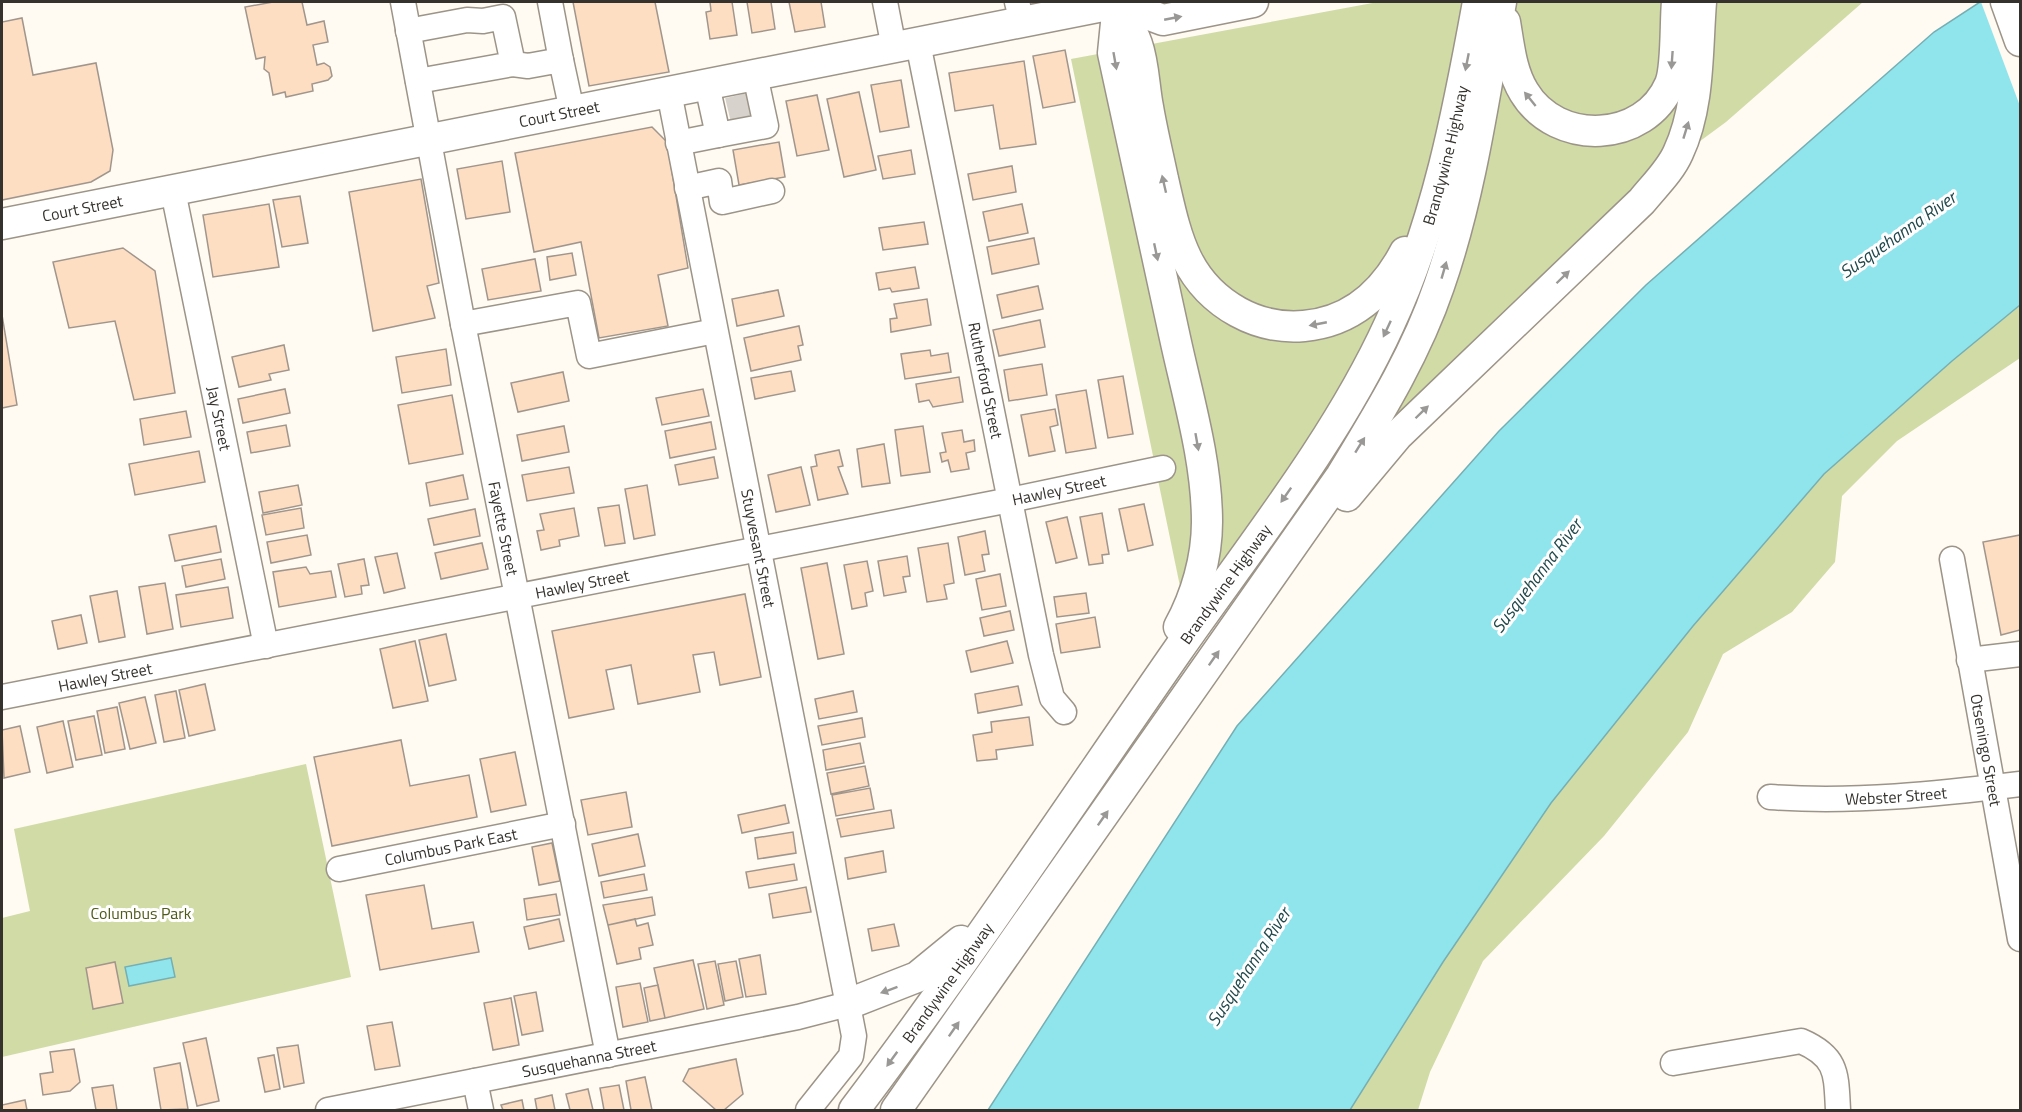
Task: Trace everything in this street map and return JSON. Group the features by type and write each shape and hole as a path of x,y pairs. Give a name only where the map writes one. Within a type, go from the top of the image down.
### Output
{"main road":[{"path":"1119,2 1162,20 1253,2"},
{"path":"1119,2 1137,45 1152,132 1175,230 1184,256 1193,272 1216,300 1256,321 1294,327 1320,324 1352,312 1378,291 1395,270 1418,225 1458,110"},
{"path":"1118,736 1190,606 1200,571 1207,526 1206,493 1193,420 1113,53 1119,2"},
{"name":"Court Street","path":"2,224 669,92 717,111 757,94 906,45 1030,11 1119,2"},
{"path":"1490,2 1524,93 1545,115 1557,122 1569,127 1605,132 1632,124 1660,103 1671,82 1677,2"},
{"name":"Brandywine Highway","path":"854,1110 1303,471 1368,368 1392,319 1417,256 1440,186 1458,110 1490,2"},
{"name":"Brandywine Highway","path":"896,1110 1233,631 1347,466 1389,398 1430,312 1466,198 1490,2"},
{"path":"1233,631 1308,547 1398,435 1642,201 1664,175 1678,154 1692,111 1701,2"},
{"path":"2006,2 2020,41"},
{"path":"848,1004 900,986 932,967 985,916 1025,869"}],"street":[{"name":"Fayette Street","path":"403,2 463,324 608,1055"},
{"path":"550,2 572,111"},
{"name":"Rutherford Street","path":"890,2 906,45 1010,501 1041,656 1052,698 1064,712"},
{"path":"408,32 467,20 483,21 502,9 513,64"},
{"path":"418,81 513,64 528,66 561,60"},
{"name":"Stuyvesant Street","path":"669,92 855,1040 853,1051 808,1110"},
{"path":"678,143 717,111 766,126 757,94"},
{"path":"687,188 719,181 722,202 772,192"},
{"name":"Jay Street","path":"173,190 266,646"},
{"path":"463,324 578,303 589,356 715,331"},
{"name":"Hawley Street","path":"2,697 1010,501 1163,468"},
{"name":"Otseningo Street","path":"1952,560 2020,939"},
{"path":"1970,660 2020,654"},
{"name":"Webster Street","path":"1770,797 1815,800 1857,799 2020,784"},
{"name":"Columbus Park East","path":"339,869 563,824"},
{"name":"Susquehanna Street","path":"328,1110 798,1017 848,1004"},
{"path":"1673,1063 1801,1041 1820,1049 1836,1070 1838,1110"},
{"path":"475,1082 481,1110"}],"green space":[{"path":"1378,2 1863,2 1726,122 1639,186 1188,625 1071,59"},
{"path":"2020,305 2020,358 1897,441 1842,496 1835,562 1792,612 1723,654 1688,732 1604,836 1483,961 1430,1072 1418,1110 1350,1110 1443,962 1551,803 1693,626 1824,474 1952,361"},
{"name":"Columbus Park","path":"306,764 351,977 2,1057 2,918 30,911 14,829"}],"water":[{"name":"Susquehanna River","path":"1980,2 2020,2 2020,305 1952,361 1824,474 1693,626 1551,803 1443,962 1350,1110 988,1110 1237,726 1499,431 1646,285 1934,32"},
{"path":"171,958 175,977 129,986 125,967"}],"pier":[{"path":"1981,2 2020,2 2020,106"}],"building":[{"path":"273,2 302,2 307,25 324,21 328,42 313,45 317,65 324,63 330,67 332,76 328,80 312,84 313,91 286,97 285,92 273,95 269,73 264,69 265,57 256,59 245,7"},
{"path":"573,2 655,2 669,72 589,86"},
{"path":"710,2 732,2 737,35 710,39 706,12 711,11"},
{"path":"747,2 771,2 775,29 752,33"},
{"path":"789,2 821,2 825,27 795,32"},
{"path":"22,18 33,75 96,63 113,150 110,171 91,182 2,200 2,22"},
{"path":"1065,50 1075,102 1043,108 1033,56"},
{"path":"1024,61 1036,144 1000,149 993,105 955,111 949,73"},
{"path":"901,80 909,127 880,132 871,85"},
{"path":"859,92 876,170 844,177 827,99"},
{"path":"817,95 829,150 797,156 786,101"},
{"path":"652,127 667,142 688,268 658,275 668,326 599,338 581,242 534,252 515,153"},
{"path":"779,142 785,177 739,185 733,150"},
{"path":"911,150 915,174 883,179 878,156"},
{"path":"502,161 510,212 466,219 457,169"},
{"path":"1012,166 1016,192 973,200 968,174"},
{"path":"421,179 439,283 427,286 435,318 373,331 349,192"},
{"path":"300,196 308,243 282,247 273,200"},
{"path":"269,204 279,267 213,277 203,215"},
{"path":"1022,204 1028,233 989,241 983,212"},
{"path":"924,222 928,244 883,250 879,228"},
{"path":"1034,238 1039,264 992,274 987,247"},
{"path":"123,248 155,271 175,393 134,400 115,321 69,328 53,262"},
{"path":"572,253 576,275 550,280 547,257"},
{"path":"535,259 541,291 488,300 482,269"},
{"path":"915,267 919,288 892,292 890,288 879,290 876,273"},
{"path":"1038,286 1043,309 1002,318 997,295"},
{"path":"778,290 784,316 737,326 732,299"},
{"path":"927,299 931,325 891,332 890,319 897,318 894,304"},
{"path":"2,315 17,405 2,408"},
{"path":"1040,320 1045,347 999,356 993,330"},
{"path":"799,326 803,345 798,346 801,360 751,371 744,338"},
{"path":"284,345 289,370 269,374 271,380 239,387 232,357"},
{"path":"446,349 451,385 402,393 396,357"},
{"path":"930,350 931,356 948,353 951,372 905,379 901,354"},
{"path":"1042,364 1047,395 1009,401 1004,370"},
{"path":"791,371 795,391 755,399 751,378"},
{"path":"563,372 569,401 518,412 511,383"},
{"path":"1123,376 1133,434 1108,438 1098,380"},
{"path":"959,377 963,402 933,407 929,400 919,402 916,384"},
{"path":"285,389 290,413 243,423 238,399"},
{"path":"703,389 709,416 662,425 656,398"},
{"path":"1086,390 1096,448 1066,453 1056,395"},
{"path":"452,395 463,454 409,464 398,405"},
{"path":"1055,409 1058,425 1050,427 1055,451 1029,456 1021,415"},
{"path":"186,411 191,437 144,445 140,419"},
{"path":"711,422 716,449 670,458 665,431"},
{"path":"286,425 290,446 251,453 247,432"},
{"path":"564,426 569,452 522,461 517,435"},
{"path":"923,426 930,472 901,476 895,430"},
{"path":"962,430 964,442 974,440 975,451 966,453 969,469 951,472 948,460 942,462 940,453 946,452 942,433"},
{"path":"884,444 890,483 862,487 857,449"},
{"path":"839,450 843,466 838,467 848,494 818,500 811,467 817,466 815,455"},
{"path":"199,451 205,482 135,495 129,464"},
{"path":"714,457 718,478 679,485 675,465"},
{"path":"569,467 574,493 527,501 522,475"},
{"path":"801,467 810,505 776,512 768,475"},
{"path":"463,475 468,499 430,506 426,483"},
{"path":"298,485 302,505 263,513 259,492"},
{"path":"647,485 655,535 634,539 625,489"},
{"path":"1144,504 1153,545 1128,551 1119,509"},
{"path":"619,505 625,543 605,546 598,508"},
{"path":"301,508 304,528 266,535 262,515"},
{"path":"574,508 579,536 559,540 560,546 541,550 537,531 544,530 540,514"},
{"path":"475,509 480,536 434,545 428,519"},
{"path":"1102,513 1109,554 1102,555 1103,563 1089,565 1080,517"},
{"path":"1067,517 1077,558 1056,563 1046,522"},
{"path":"216,526 221,552 175,561 169,535"},
{"path":"985,531 989,554 982,555 985,571 965,575 958,537"},
{"path":"307,535 311,555 271,563 267,542"},
{"path":"2020,535 2020,630 2001,635 1983,542"},
{"path":"482,543 488,569 441,579 435,553"},
{"path":"948,543 954,583 944,585 947,599 927,602 918,548"},
{"path":"397,553 405,588 384,593 375,557"},
{"path":"907,556 910,576 903,577 906,592 884,596 878,561"},
{"path":"221,559 225,579 186,587 182,566"},
{"path":"364,559 369,585 361,586 362,594 345,597 338,564"},
{"path":"867,561 873,591 865,593 867,606 852,609 844,565"},
{"path":"827,563 844,654 818,659 801,568"},
{"path":"306,567 310,574 331,571 336,597 279,607 273,572"},
{"path":"1000,574 1006,606 982,610 976,579"},
{"path":"165,583 173,629 147,634 139,587"},
{"path":"228,587 233,618 181,627 176,595"},
{"path":"117,591 125,637 99,642 90,596"},
{"path":"1086,593 1089,613 1057,617 1054,597"},
{"path":"745,594 761,677 720,685 714,652 693,655 700,692 638,704 631,665 606,670 614,709 569,718 552,631"},
{"path":"1010,611 1014,630 984,636 980,618"},
{"path":"81,615 87,643 58,649 52,621"},
{"path":"1095,617 1100,647 1061,653 1056,624"},
{"path":"446,634 456,680 429,686 419,640"},
{"path":"415,641 428,701 393,708 380,649"},
{"path":"1007,641 1013,663 971,672 966,651"},
{"path":"205,684 215,730 189,736 179,690"},
{"path":"1018,686 1022,705 978,713 975,694"},
{"path":"176,691 185,738 164,742 155,695"},
{"path":"853,691 857,712 819,719 815,699"},
{"path":"145,697 156,743 130,749 119,703"},
{"path":"117,707 125,749 105,753 97,711"},
{"path":"94,716 102,755 76,760 68,721"},
{"path":"1029,717 1033,745 996,750 997,759 977,761 973,735 992,732 991,722"},
{"path":"862,718 865,737 822,745 818,726"},
{"path":"63,721 73,767 47,773 37,727"},
{"path":"20,726 30,772 4,778 2,730"},
{"path":"401,740 410,786 469,775 477,817 332,846 314,757"},
{"path":"860,743 864,763 826,770 823,750"},
{"path":"515,752 526,805 491,812 480,759"},
{"path":"865,766 869,786 831,794 827,773"},
{"path":"870,788 874,809 836,816 832,795"},
{"path":"626,792 632,827 588,835 581,800"},
{"path":"785,805 789,823 742,833 738,815"},
{"path":"891,810 894,828 841,837 837,819"},
{"path":"793,832 796,853 758,859 755,838"},
{"path":"638,834 645,866 599,876 592,844"},
{"path":"552,843 560,881 539,885 532,847"},
{"path":"883,851 886,872 848,879 845,858"},
{"path":"794,864 797,880 749,888 746,872"},
{"path":"644,874 647,890 604,898 601,882"},
{"path":"424,885 432,929 473,922 479,952 380,970 366,895"},
{"path":"806,887 811,912 773,918 769,894"},
{"path":"556,894 560,915 527,920 524,899"},
{"path":"652,897 655,915 608,925 603,905"},
{"path":"559,919 564,941 529,949 524,927"},
{"path":"635,919 637,926 648,923 653,945 639,948 641,959 617,964 608,925"},
{"path":"894,924 899,946 872,951 868,929"},
{"path":"760,955 766,994 746,997 739,959"},
{"path":"693,960 704,1009 665,1018 654,968"},
{"path":"715,961 724,1005 707,1009 698,964"},
{"path":"736,961 743,997 725,1001 718,964"},
{"path":"115,962 123,1003 93,1009 86,968"},
{"path":"640,983 648,1022 623,1027 616,987"},
{"path":"658,985 665,1018 650,1021 644,988"},
{"path":"536,992 543,1031 522,1035 514,996"},
{"path":"511,998 519,1045 493,1050 484,1003"},
{"path":"392,1022 400,1066 375,1070 367,1026"},
{"path":"206,1038 219,1101 197,1106 183,1043"},
{"path":"298,1045 304,1083 284,1087 277,1048"},
{"path":"74,1049 80,1082 70,1091 43,1095 40,1074 53,1072 50,1052"},
{"path":"274,1055 280,1089 265,1092 258,1058"},
{"path":"736,1059 743,1094 724,1110 716,1110 683,1081 689,1069"},
{"path":"180,1063 188,1109 161,1110 154,1068"},
{"path":"645,1077 652,1110 631,1110 626,1081"},
{"path":"113,1085 117,1110 96,1110 92,1088"},
{"path":"619,1085 624,1110 604,1110 600,1088"},
{"path":"588,1089 593,1110 570,1110 566,1094"},
{"path":"552,1095 555,1110 537,1110 535,1099"},
{"path":"25,1100 27,1110 2,1110 2,1105"},
{"path":"522,1100 524,1110 503,1110 501,1105"}],"tunnel":[{"path":"728,110 753,104"}]}
